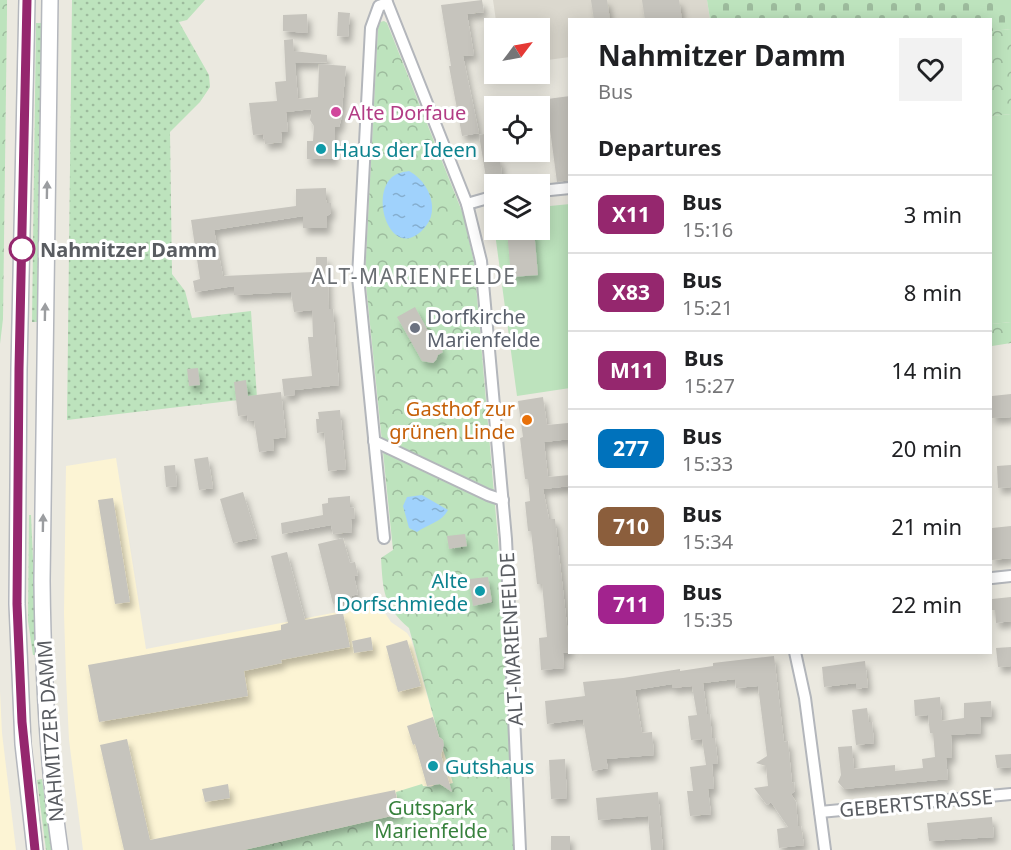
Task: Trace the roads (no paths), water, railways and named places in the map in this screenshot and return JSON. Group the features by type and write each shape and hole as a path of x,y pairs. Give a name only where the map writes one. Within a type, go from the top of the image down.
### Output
{"main road":[{"name":"NAHMITZER DAMM","path":"27,0 19,369 17,604 22,722 35,850"},
{"name":"NAHMITZER DAMM","path":"50,0 42,581 47,743 60,850"}],"street":[{"name":"ALT-MARIENFELDE","path":"384,538 358,277 371,28 379,6 386,2 467,204 481,261 502,500 520,850"},
{"path":"550,190 568,188"},
{"path":"467,204 484,199"},
{"path":"374,441 502,500"},
{"path":"992,578 1011,576"},
{"path":"795,654 806,698 825,850"},
{"name":"GEBERTSTRASSE","path":"820,812 1011,794"}],"water":[{"path":"409,171 422,181 430,196 432,211 426,226 414,236 404,238 395,234 388,225 383,200 385,187 392,177"},
{"path":"422,495 448,510 438,520 417,532 409,528 403,506 407,497"}],"place":[{"name":"Alte Dorfaue","path":"336,112"},
{"name":"Haus der Ideen","path":"321,149"},
{"name":"Nahmitzer Damm","path":"22,249"},
{"name":"Dorfkirche Marienfelde","path":"415,328"},
{"name":"Gasthof zur grünen Linde","path":"527,420"},
{"name":"Alte Dorfschmiede","path":"480,591"},
{"name":"Gutshaus","path":"433,766"}],"district":[{"name":"ALT-MARIENFELDE","path":"414,276"}],"park label":[{"name":"Gutspark Marienfelde","path":"431,818"}]}
